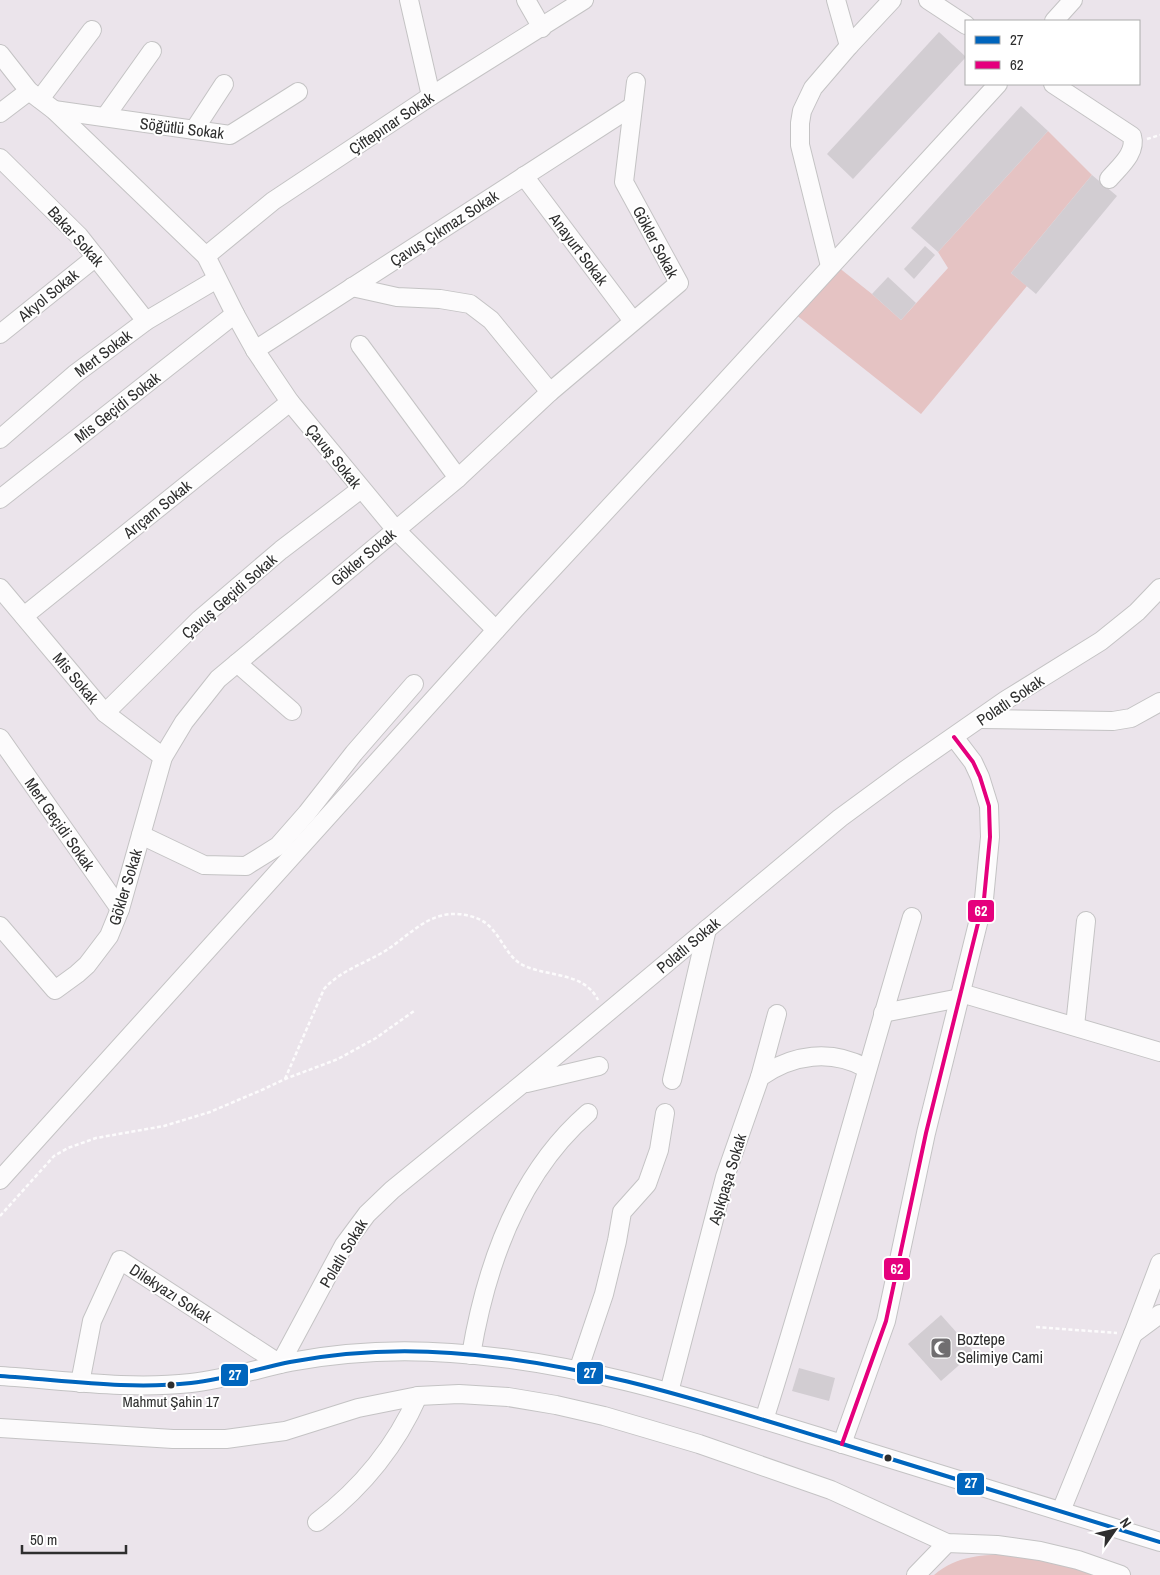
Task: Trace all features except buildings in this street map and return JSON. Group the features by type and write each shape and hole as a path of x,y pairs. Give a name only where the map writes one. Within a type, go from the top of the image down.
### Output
{"street":[{"path":"409,0 431,96"},
{"path":"526,0 542,28"},
{"name":"Çiftepınar Sokak","path":"206,256 274,201 431,96 584,0"},
{"path":"836,0 849,46"},
{"path":"830,266 800,145 800,123 806,99 813,88 892,0"},
{"path":"928,0 965,25"},
{"path":"1055,20 1073,0"},
{"path":"0,113 41,100 92,30"},
{"path":"105,118 152,51"},
{"path":"0,54 41,100 206,256"},
{"name":"Gökler Sokak","path":"0,926 55,990 77,974 95,956 109,936 120,909 163,757 194,707 218,679 458,478 550,392 679,283 624,182 636,82"},
{"path":"194,130 224,84"},
{"path":"0,1180 254,901 496,630 997,85"},
{"path":"1055,85 1132,136 1134,142 1133,150 1109,179"},
{"name":"Söğütlü Sokak","path":"41,100 105,118 230,135 298,92"},
{"name":"Çavuş Çıkmaz Sokak","path":"255,350 633,106"},
{"name":"Bakar Sokak","path":"0,158 80,236 146,320"},
{"name":"Anayurt Sokak","path":"524,176 634,321"},
{"name":"Çavuş Sokak","path":"206,256 234,314 255,350 290,402 396,530 496,630"},
{"name":"Akyol Sokak","path":"0,334 96,257"},
{"name":"Mert Sokak","path":"0,439 75,374 146,320 217,280"},
{"path":"352,287 396,297 440,299 470,304 491,320 550,392"},
{"name":"Mis Geçidi Sokak","path":"0,499 234,314"},
{"path":"360,345 458,478"},
{"name":"Arıçam Sokak","path":"24,616 290,402"},
{"name":"Çavuş Geçidi Sokak","path":"105,713 213,608 281,550 361,489"},
{"name":"Mis Sokak","path":"0,588 105,713 163,757"},
{"name":"Polatlı Sokak","path":"280,1364 344,1245 367,1214 392,1190 840,818 1024,688 1063,666 1101,641 1158,595"},
{"path":"237,663 292,711"},
{"path":"141,835 204,865 246,866 278,846 307,813 354,753 414,684"},
{"path":"981,719 1113,721 1131,718 1160,702"},
{"path":"842,1444 886,1321 926,1133 984,898 990,822 987,799 980,776 973,762 954,737"},
{"name":"Mert Geçidi Sokak","path":"0,738 120,909"},
{"path":"764,1420 819,1241 866,1068 912,917"},
{"path":"1075,1026 1086,921"},
{"path":"672,1080 707,929"},
{"path":"883,1013 960,996 1075,1026 1160,1052"},
{"name":"Aşıkpaşa Sokak","path":"669,1392 725,1177 760,1077 777,1014"},
{"path":"760,1077 786,1062 818,1056 843,1058 866,1068"},
{"path":"522,1084 599,1066"},
{"path":"471,1355 482,1298 490,1271 515,1210 541,1163 563,1136 588,1113"},
{"path":"578,1371 608,1278 622,1212 647,1184 659,1150 665,1113"},
{"name":"Dilekyazı Sokak","path":"80,1383 92,1321 120,1260 280,1364"},
{"path":"1061,1511 1160,1263"},
{"path":"1133,1334 1160,1314"},
{"path":"0,1376 80,1383 148,1386 193,1383 319,1357 382,1351 417,1351 471,1355 578,1371 669,1392 1160,1542"},
{"path":"0,1428 173,1439 226,1438 285,1431 358,1408 418,1396 459,1394 532,1400 652,1429 831,1490 947,1543 997,1545 1040,1551 1078,1560 1121,1575"},
{"path":"317,1522 351,1494 378,1464 398,1436 418,1396"},
{"path":"916,1575 947,1543"}],"path":[{"path":"285,1078 324,989 348,970 385,951 419,926 442,916 463,915 479,919 496,932 513,959 519,963 531,969 554,973 584,984 597,997 604,1014"},
{"path":"0,1216 54,1156 68,1148 96,1138 164,1126 210,1112 285,1078 314,1069 357,1049 389,1030 414,1010"},
{"path":"1036,1327 1133,1334"}],"shaded area":[{"path":"1048,131 1092,175 1011,273 1027,286 921,414 790,310 833,263 901,320 948,268 938,252"},
{"path":"1012,1554 1028,1555 1100,1575 934,1575 952,1563 971,1557"}],"transit line":[{"name":"62","path":"842,1444 886,1321 926,1133 984,899 990,837 989,806 973,762 954,737"},
{"name":"27","path":"0,1376 96,1384 167,1385 204,1381 290,1362 370,1352 411,1351 499,1357 593,1374 686,1397 1160,1542"}],"place":[{"name":"Boztepe Selimiye Cami","path":"941,1348"},
{"name":"Mahmut Şahin 17","path":"171,1385"}]}
